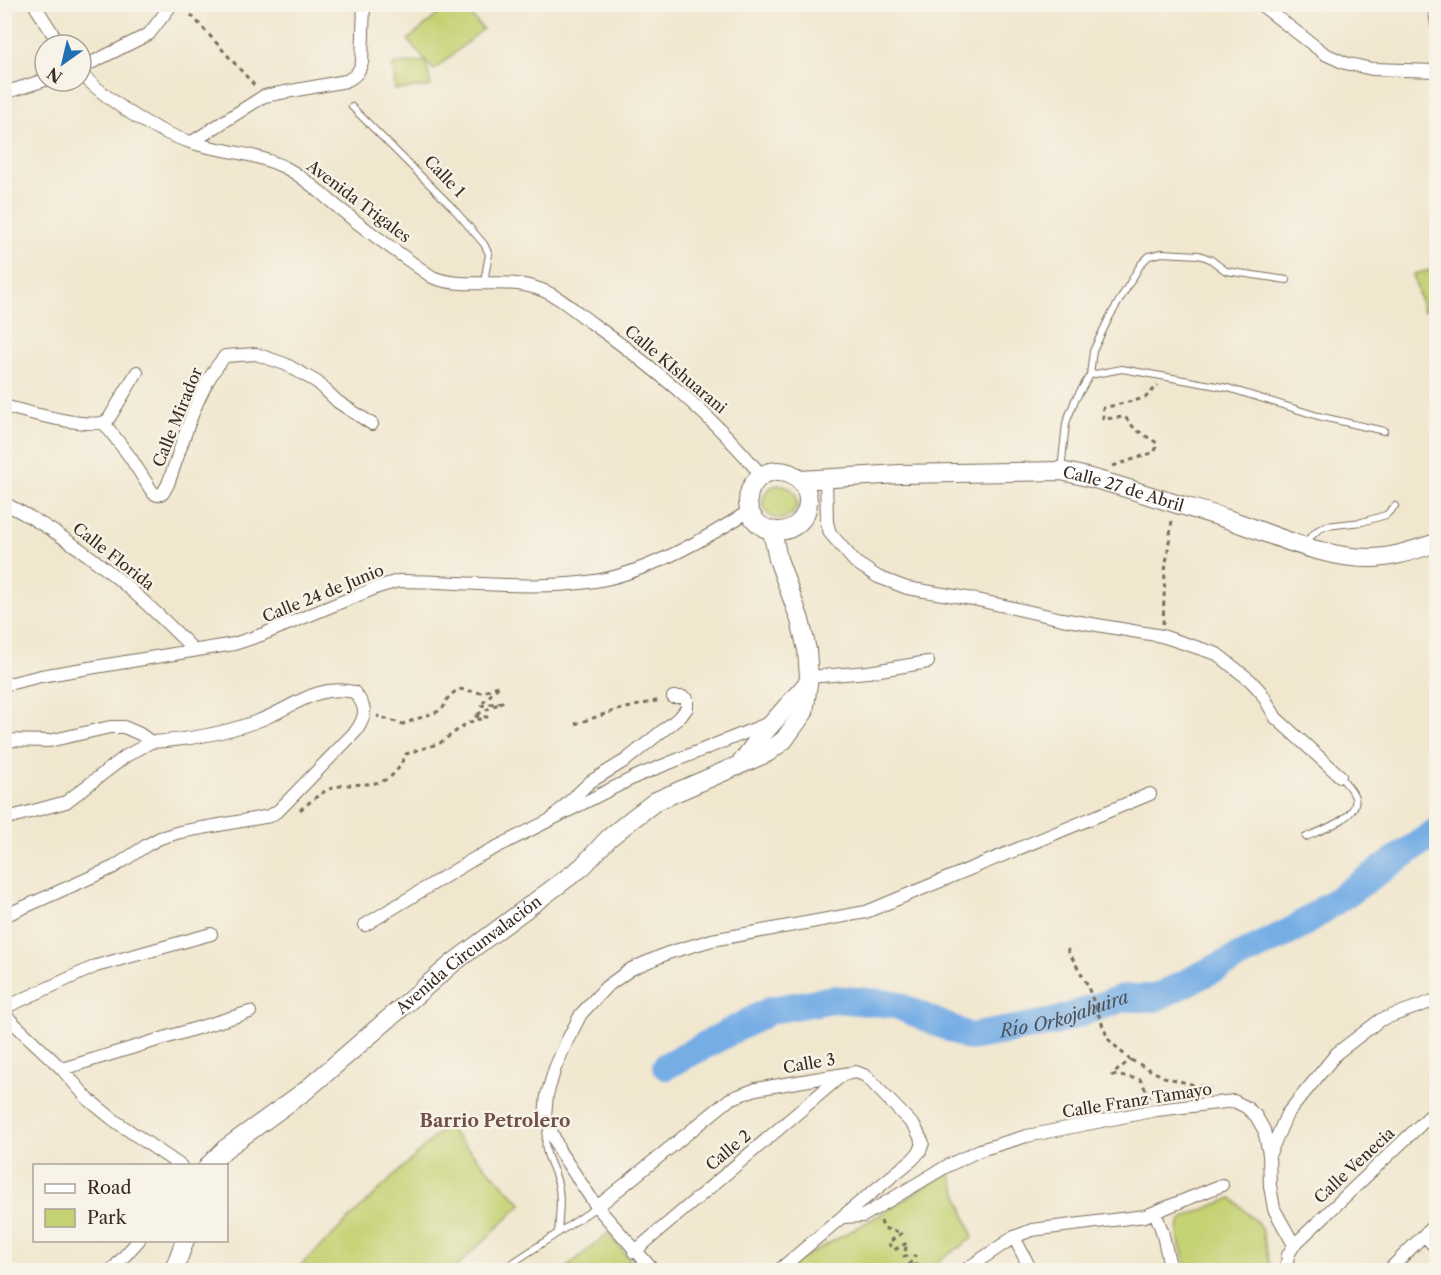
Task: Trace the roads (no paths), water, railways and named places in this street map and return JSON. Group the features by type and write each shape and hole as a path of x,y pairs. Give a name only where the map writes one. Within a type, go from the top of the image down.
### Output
{"main road":[{"path":"782,471 800,480 808,497 808,507 799,524 791,529 772,531 758,524 749,511 748,501 754,482 771,472 782,471"},
{"name":"Calle 27 de Abril","path":"800,480 900,474 1061,471 1086,476 1199,509 1303,545 1340,555 1369,558 1399,555 1437,543"},
{"name":"Avenida Circunvalación","path":"210,1164 225,1149 305,1091 453,963 582,867 609,838 656,801 767,753 791,732 804,712 808,681 807,650 800,620 778,559 772,531"},
{"name":"Avenida Circunvalación","path":"741,763 808,681"},
{"path":"174,1270 184,1242"}],"street":[{"path":"34,4 52,33"},
{"path":"93,62 149,34 172,4"},
{"path":"192,142 264,96 346,81 355,77 360,71 362,62 364,4"},
{"path":"1260,4 1325,54 1345,63 1372,69 1437,71"},
{"path":"1432,4 1437,27"},
{"path":"4,93 33,84"},
{"name":"Avenida Trigales","path":"93,85 128,112 161,130 192,142 260,157 284,166 432,277 444,282 484,282 535,287 559,299"},
{"name":"Calle KIshuarani","path":"559,299 627,348 685,394 734,442 762,476"},
{"name":"Calle Mirador","path":"104,423 130,457 153,493 157,495 163,493 168,484 199,400 215,368 225,356 256,354 285,364 317,382 338,402 372,424"},
{"path":"4,406 56,419 104,423 136,372"},
{"path":"826,478 827,522 830,533 855,562 878,577 908,588 973,599 1062,619 1162,636 1217,654 1261,692 1276,718 1340,776"},
{"name":"Calle Florida","path":"4,503 60,535 119,578 193,649"},
{"name":"Calle 24 de Junio","path":"4,685 41,676 234,644 398,581 553,585 619,576 710,536 749,511"},
{"path":"808,681 928,662"},
{"path":"4,819 66,802 126,756 151,742 183,740 237,727 280,711 314,693 333,689 354,692 362,701 365,713 356,731 279,810 270,816 180,832 160,838 114,867 4,916"},
{"path":"543,826 590,782 626,760 681,716 687,708 687,699 673,697"},
{"path":"365,925 477,857 543,826 638,776 774,721 791,732"},
{"path":"4,740 49,741 110,727 124,727 151,742"},
{"path":"653,1270 634,1252 597,1207 560,1152 545,1116 547,1095 555,1068 567,1041 581,1014 606,987 631,969 668,953 712,940 866,912 1150,794"},
{"path":"4,1008 96,966 211,934"},
{"path":"1286,1270 1288,1255 1294,1245 1274,1209 1270,1186 1269,1154 1287,1114 1337,1053 1380,1020 1437,1000"},
{"path":"62,1069 250,1012"},
{"path":"4,1014 62,1069 88,1099 115,1121 178,1164"},
{"name":"Calle 3","path":"597,1207 730,1099 756,1089 856,1072 866,1076 915,1127 923,1143 913,1159 842,1217"},
{"name":"Calle 2","path":"634,1252 843,1074"},
{"name":"Calle Franz Tamayo","path":"779,1270 842,1217 863,1216 946,1166 980,1150 1027,1136 1157,1110 1234,1101 1246,1107 1256,1116 1264,1130 1269,1154"},
{"name":"Calle Venecia","path":"1294,1245 1437,1110"},
{"path":"965,1270 1014,1237 1032,1230 1145,1216 1222,1185"},
{"path":"1155,1212 1171,1270"},
{"path":"1389,1270 1437,1223"},
{"path":"1424,1235 1437,1248"},
{"path":"1014,1237 1031,1270"},
{"path":"112,1270 137,1242"}],"lane":[{"name":"Calle 1","path":"352,107 437,191 484,244 489,254 484,282"},
{"path":"1061,471 1066,423 1075,400 1090,375 1093,351 1098,338 1141,264 1149,256 1199,255 1210,259 1226,271 1287,280"},
{"path":"1090,375 1122,369 1228,388 1317,416 1384,431"},
{"path":"1303,545 1318,530 1326,526 1370,520 1386,514 1395,506"},
{"path":"1306,837 1343,820 1353,809 1356,803 1354,794 1340,776"},
{"path":"548,1125 544,1150 557,1180 561,1202 558,1233"},
{"path":"502,1270 597,1207"}],"waterway":[{"name":"Río Orkojahuira","path":"666,1066 771,1010 834,999 894,1004 970,1037 1054,1022 1123,998 1155,998 1295,929 1436,832"}],"district":[{"name":"Barrio Petrolero","path":"495,1121"}]}
